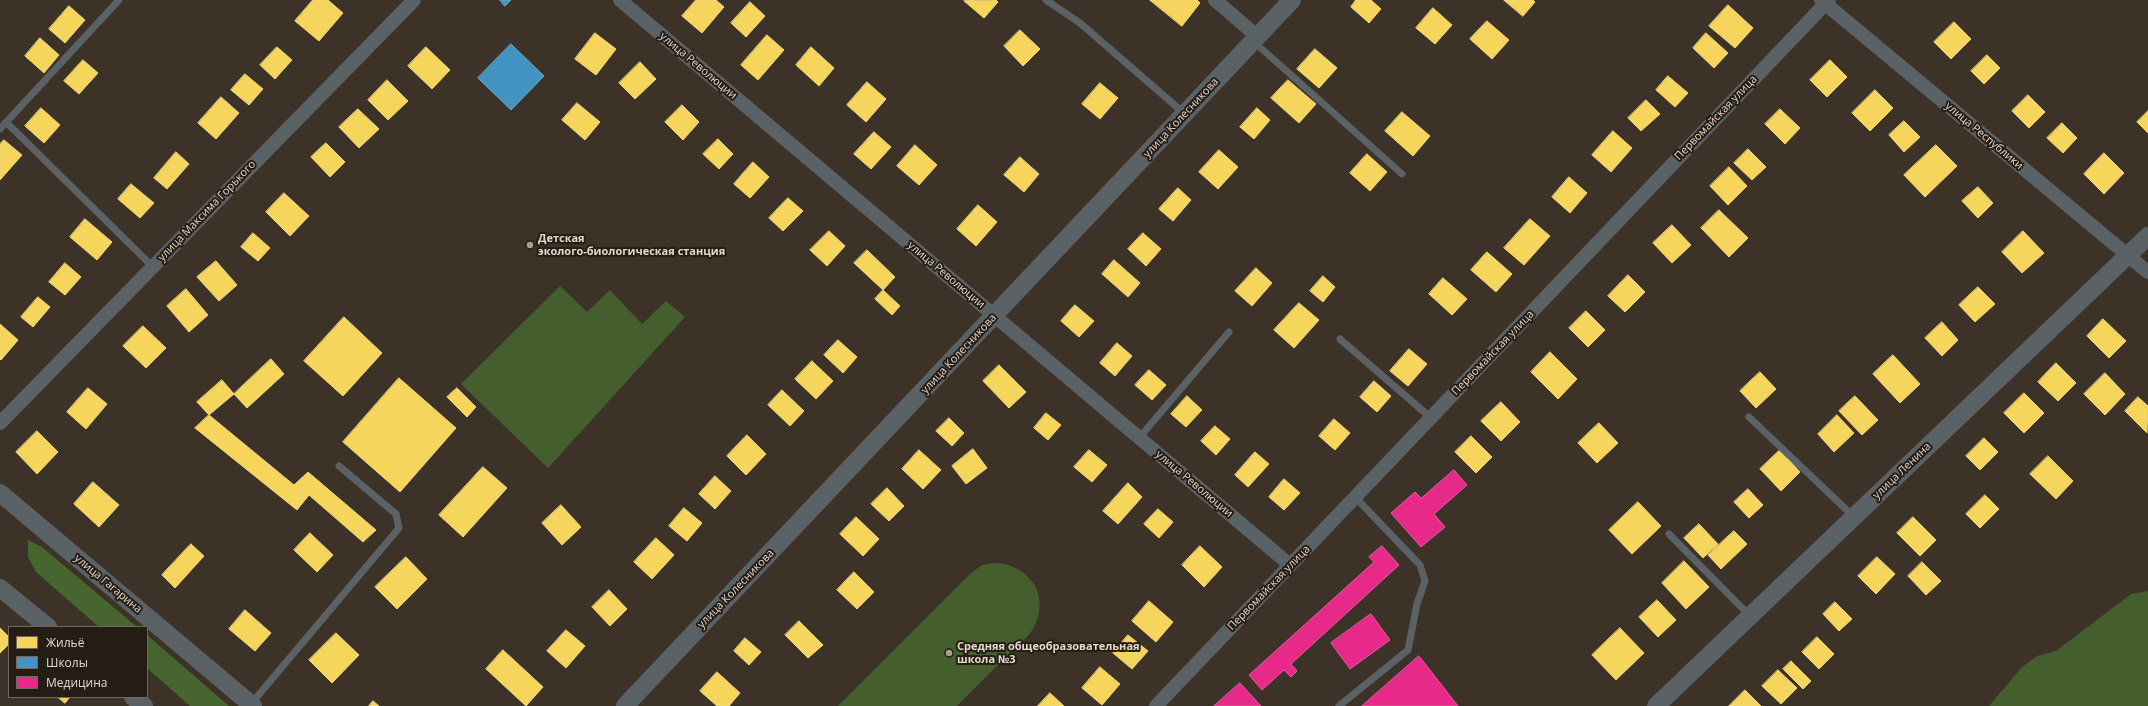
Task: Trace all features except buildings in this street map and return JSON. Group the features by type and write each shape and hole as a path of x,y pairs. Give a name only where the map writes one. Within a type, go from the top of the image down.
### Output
{"street":[{"name":"улица Максима Горького","path":"0,423 414,0"},
{"name":"улица Революции","path":"620,0 1290,566"},
{"path":"1215,0 1255,39"},
{"name":"улица Колесникова","path":"625,706 1292,0"},
{"name":"улица Республики","path":"1825,1 2148,272"},
{"name":"Первомайская улица","path":"1156,706 1431,418 1825,1"},
{"name":"улица Ленина","path":"1656,706 1749,615 1854,517 2148,236"},
{"name":"улица Гагарина","path":"0,493 252,705"},
{"path":"0,588 47,626"},
{"path":"134,698 144,706"}],"lane":[{"path":"0,129 119,0"},
{"path":"1046,0 1080,23 1184,114"},
{"path":"1255,39 1402,174"},
{"path":"6,122 153,267"},
{"path":"1139,438 1229,332"},
{"path":"1340,339 1431,418"},
{"path":"1749,417 1854,517"},
{"path":"252,705 399,528 396,514 339,466"},
{"path":"1339,706 1408,650 1417,604 1425,581 1420,565 1355,497"},
{"path":"1669,534 1749,615"}],"green space":[{"path":"560,286 587,312 610,290 642,324 666,301 685,317 548,468 461,384"},
{"path":"28,540 42,547 136,626 98,626 36,572 28,557"},
{"name":"Средняя общеобразовательная школа №3","path":"994,563 1016,568 1029,578 1038,595 1040,608 1039,614 1029,635 957,706 838,706 971,573 982,565"},
{"path":"2148,591 2148,706 1989,706 2022,667 2037,656 2056,651 2131,594"},
{"path":"148,636 229,706 190,706 148,669"}],"place":[{"name":"Детская эколого-биологическая станция","path":"530,245"},
{"name":"Средняя общеобразовательная школа №3","path":"949,653"}]}
